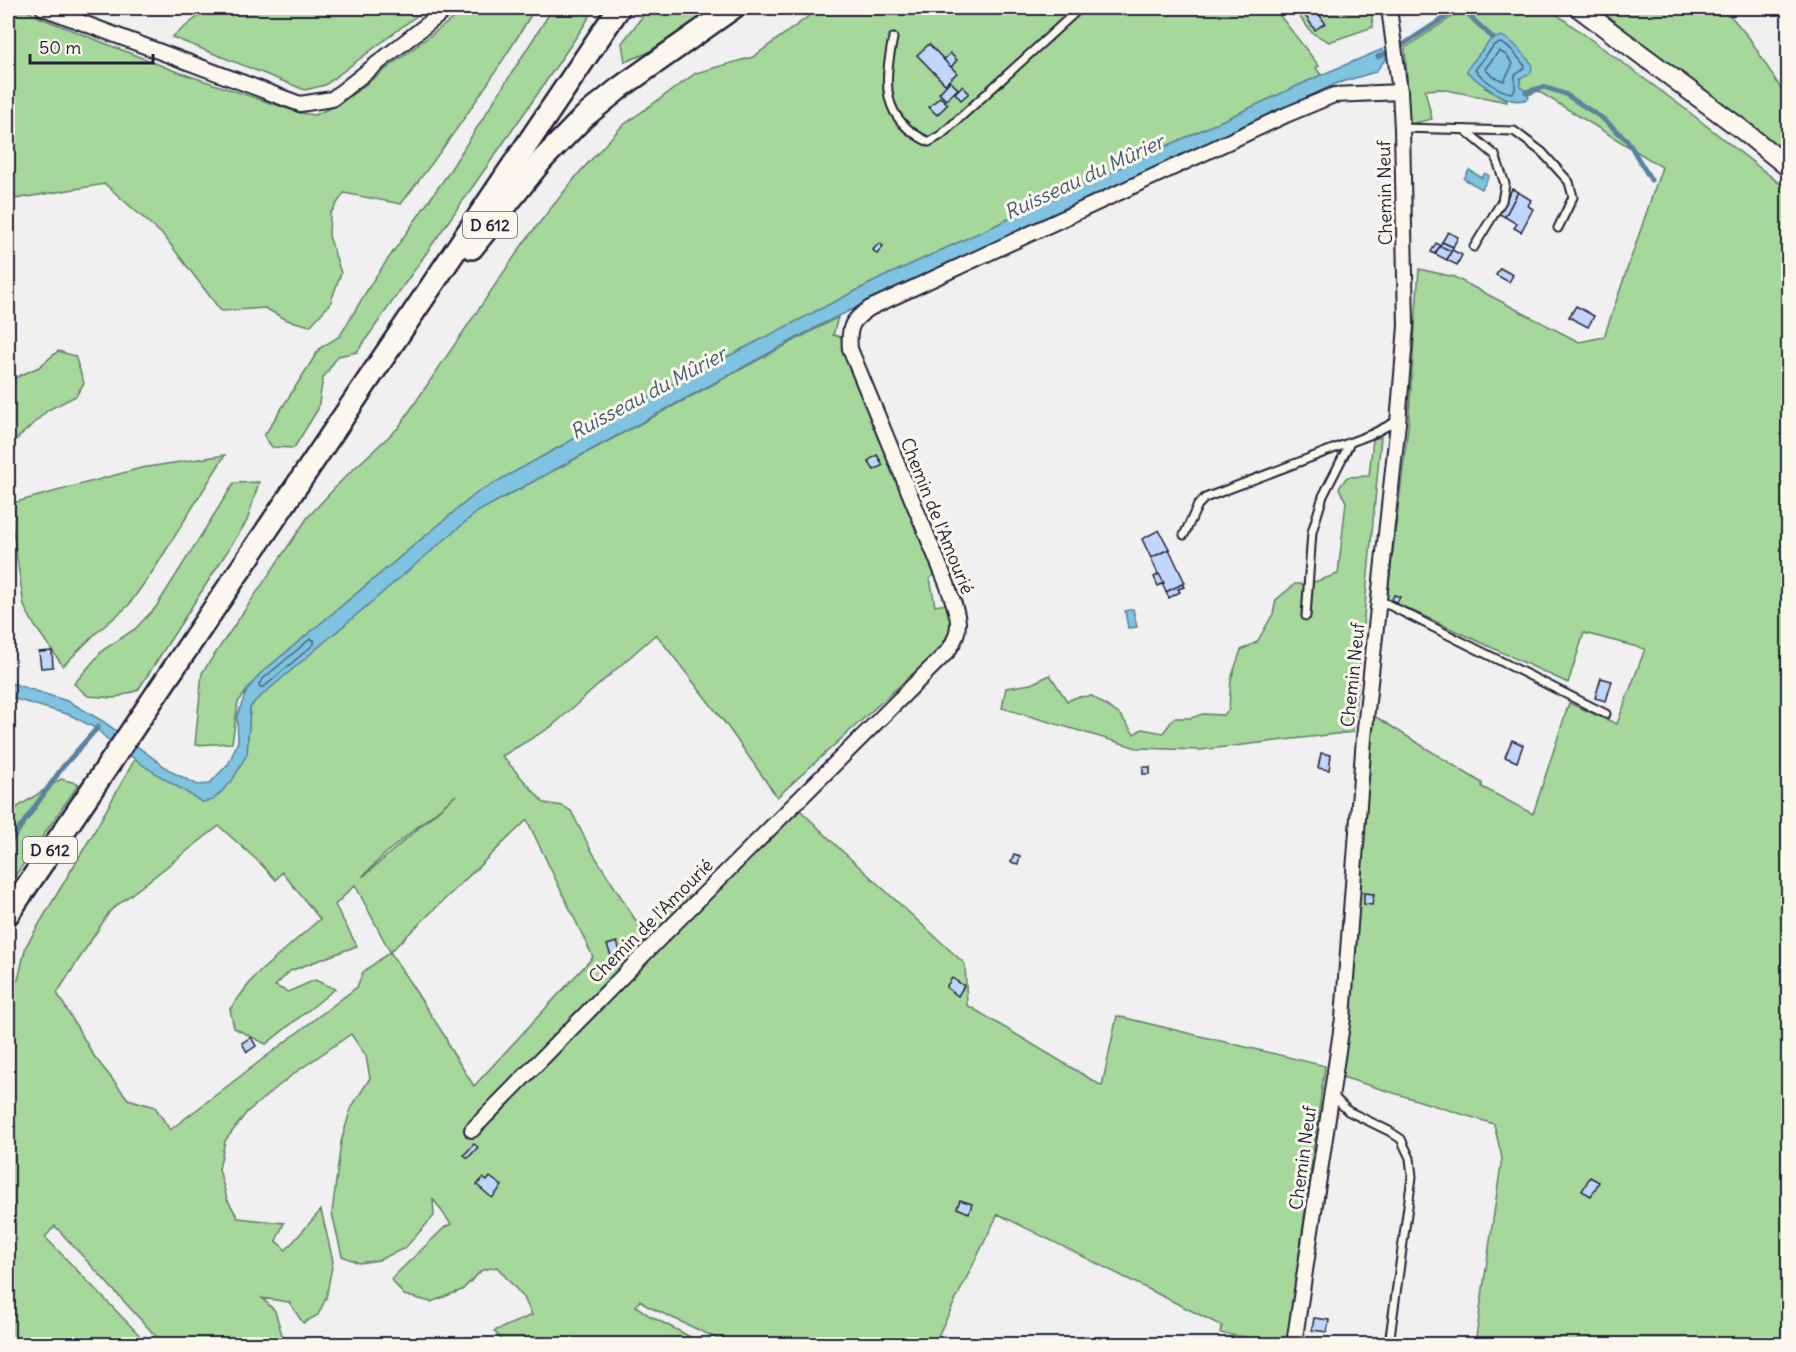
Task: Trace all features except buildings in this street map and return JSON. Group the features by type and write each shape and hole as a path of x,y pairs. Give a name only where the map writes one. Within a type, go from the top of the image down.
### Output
{"highway":[{"name":"D 612","path":"439,274 605,8"},
{"name":"D 612","path":"8,914 620,8"},
{"name":"D 612","path":"372,376 542,160 584,117 621,87 734,8"}],"main road":[{"path":"1573,8 1626,44"},
{"path":"1579,8 1742,129 1788,167"}],"street":[{"path":"44,8 300,104 332,99 448,8"},
{"name":"Chemin Neuf","path":"1294,1344 1343,1018 1364,738 1406,326 1402,128 1400,92 1389,8"},
{"name":"Chemin de l'Amourié","path":"472,1130 659,939 948,651 956,640 959,628 958,617 947,584 850,349 848,332 857,317 870,308 1334,95 1400,92"}],"lane":[{"path":"893,38 887,77 894,114 920,138 929,142 941,135 1080,8"},
{"path":"1402,128 1514,131 1542,152 1569,182 1573,197 1558,228"},
{"path":"1465,130 1495,155 1505,184 1502,201 1474,247"},
{"path":"1184,535 1198,505 1205,498 1350,443 1398,421"},
{"path":"1306,616 1312,532 1323,496 1350,443"},
{"path":"1379,600 1606,714"},
{"path":"1331,1094 1348,1111 1401,1139 1410,1158 1412,1177 1389,1344"}],"green space":[{"path":"8,8 22,8 41,18 175,71 300,113 315,115 341,103 467,8 535,8 471,108 401,204 344,193 330,214 329,236 341,273 330,304 310,326 287,320 265,308 221,311 164,236 105,184 8,200"},
{"path":"209,8 427,8 325,85 305,90 172,37"},
{"path":"553,8 594,8 525,112 357,352 338,356 323,378 318,409 294,448 272,447 264,436 320,348 340,336 372,282 447,175"},
{"path":"649,8 715,8 647,53 625,62 622,43"},
{"path":"820,8 1274,8 1319,66 1316,68 1321,75 879,279 670,386 478,492 260,674 238,702 232,743 195,745 202,673 308,517 345,477 398,428 525,241 579,173 622,126 696,73 753,57"},
{"path":"1293,8 1371,8 1373,27 1329,42 1312,33"},
{"path":"1465,8 1548,8 1684,108 1788,190 1788,1344 1475,1344 1502,1158 1494,1124 1342,1077 1373,715 1482,783 1482,787 1533,814 1569,703 1617,724 1645,649 1584,633 1568,683 1387,599 1408,428 1419,269 1454,277 1579,342 1604,337 1662,167 1538,91 1528,95 1520,86 1520,77 1485,88 1506,99 1507,102 1441,89 1425,90 1432,119 1410,124 1405,48"},
{"path":"1595,8 1724,8 1750,39 1788,100 1788,156"},
{"path":"838,317 833,335 841,337 936,574 930,578 935,606 946,604 951,617 951,627 947,638 939,650 777,797 728,727 656,634 551,727 502,756 544,803 563,806 571,811 591,850 643,932 680,895 706,899 799,809 965,964 967,1005 1102,1086 1117,1016 1325,1066 1287,1344 1220,1333 1222,1326 998,1214 934,1344 729,1344 647,1306 640,1300 636,1306 650,1316 704,1344 505,1344 494,1331 532,1315 524,1298 497,1267 482,1270 462,1290 431,1302 404,1295 391,1279 445,1227 451,1224 433,1199 434,1216 405,1248 379,1260 359,1263 342,1256 332,1213 341,1142 351,1108 370,1078 366,1056 351,1034 292,1075 247,1112 225,1141 219,1169 227,1199 238,1218 284,1223 276,1241 286,1250 321,1210 333,1261 326,1298 318,1315 303,1323 289,1302 262,1298 275,1311 283,1338 276,1344 163,1344 55,1226 45,1237 148,1344 8,1344 8,986 18,980 26,946 135,759 202,802 247,752 250,708 255,701 477,512","holes":["456,795 364,876 363,876 386,853","527,820 593,957 474,1086 390,952","219,826 276,880 282,872 320,919 255,976 230,1009 234,1028 266,1044 335,989 315,980 288,992 275,986 290,971 357,946 335,905 355,885 390,952 363,972 357,987 170,1130 155,1107 128,1099 94,1056 57,993 110,911"]},
{"path":"58,351 75,356 84,383 76,396 48,410 8,447 8,381 39,367"},
{"path":"1381,437 1353,732 1200,750 1137,748 1002,708 1006,688 1031,684 1050,675 1067,701 1077,697 1092,696 1120,715 1134,734 1142,729 1163,733 1174,718 1191,718 1203,714 1224,715 1229,709 1231,679 1241,650 1257,642 1273,614 1276,600 1295,584 1308,584 1338,574 1346,502 1339,488 1347,477 1369,476 1373,439"},
{"path":"225,455 155,568 128,606 95,634 63,666 24,606 9,504 141,468"},
{"path":"259,482 247,521 138,690 114,698 88,696 74,684 103,650 135,629 156,607 234,483"},
{"path":"61,779 79,784 8,886 8,822 16,808"}],"water":[{"path":"1502,36 1514,44 1532,64 1531,73 1520,78 1520,86 1529,98 1521,101 1496,94 1467,72 1491,39"},
{"path":"1383,49 1386,59 1375,72 1335,84 824,323 477,512 254,702 250,708 247,754 232,781 213,800 202,802 147,768 97,729 70,715 8,697 8,682 70,702 104,722 172,772 198,785 209,784 229,763 238,741 237,716 247,690 260,674 478,492 670,386 879,279 1321,75"},
{"path":"1469,170 1482,178 1485,173 1489,176 1482,189 1464,179"},
{"path":"1133,609 1137,627 1128,628 1125,611"}],"waterway":[{"name":"Ruisseau du Mûrier","path":"1378,57 1401,46 1459,8"},
{"path":"1461,8 1493,38"},
{"path":"1526,92 1544,87 1565,94 1602,118 1627,140 1651,180"},
{"name":"Ruisseau du Mûrier","path":"8,845 62,768 98,727"}]}
